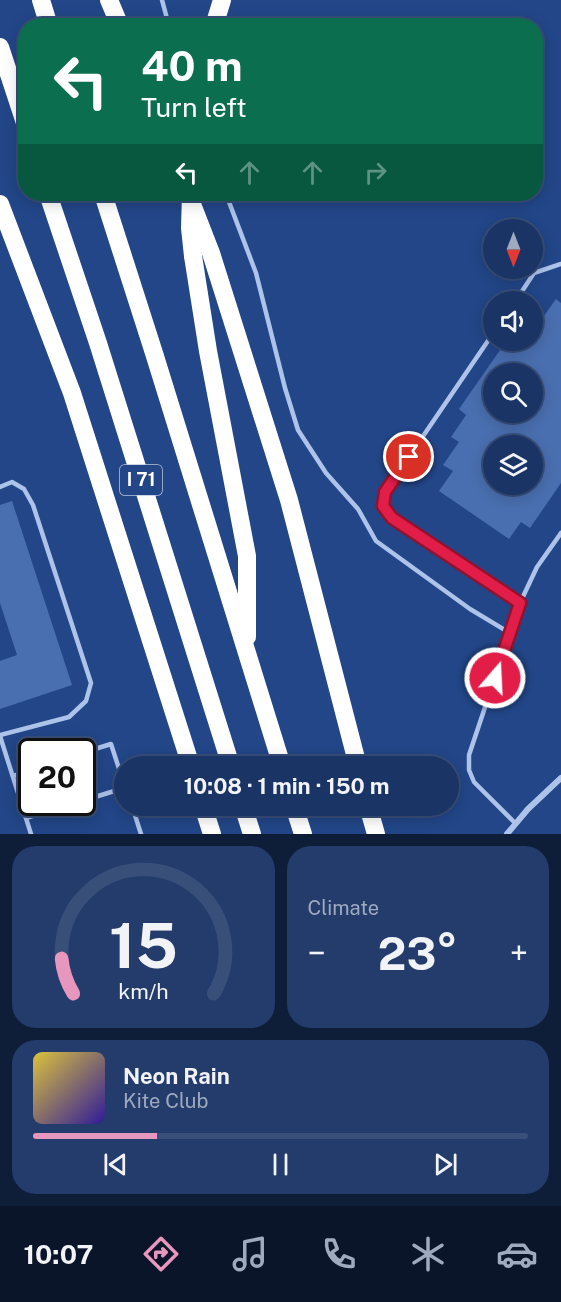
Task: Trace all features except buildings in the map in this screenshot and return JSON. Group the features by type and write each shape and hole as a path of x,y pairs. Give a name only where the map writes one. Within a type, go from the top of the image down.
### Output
{"highway":[{"path":"41,0 47,18"},
{"path":"109,0 117,18"},
{"path":"217,18 222,0"},
{"path":"0,47 18,102"},
{"name":"I 71","path":"50,201 98,343 228,756"},
{"name":"I 71","path":"105,201 279,756"},
{"path":"189,201 193,256 208,351 247,556 247,657"},
{"path":"192,201 211,253 289,500 355,756"},
{"path":"0,204 72,393 188,756"},
{"path":"206,816 212,834"},
{"path":"246,816 252,834"},
{"path":"297,816 303,834"},
{"path":"371,816 376,834"}],"street":[{"path":"507,834 528,809 561,778"}],"lane":[{"path":"162,0 167,18"},
{"path":"229,201 256,273 298,430 326,473 358,509 376,541 470,609 510,633"},
{"path":"522,291 534,273 561,264"},
{"path":"483,349 385,492 383,506 392,518 520,603"},
{"path":"0,488 12,482 24,489 33,505 91,683 86,701 69,717 0,735 32,834"},
{"path":"515,824 474,782 469,770 469,755 520,603 537,567 561,533"},
{"path":"96,749 111,744 115,756"},
{"path":"0,760 7,758"},
{"path":"13,776 18,774"},
{"path":"96,797 114,792"},
{"path":"26,818 32,816"},
{"path":"135,816 141,834"}],"route":[{"path":"409,457 385,492 383,506 392,518 520,603 495,678"}]}
